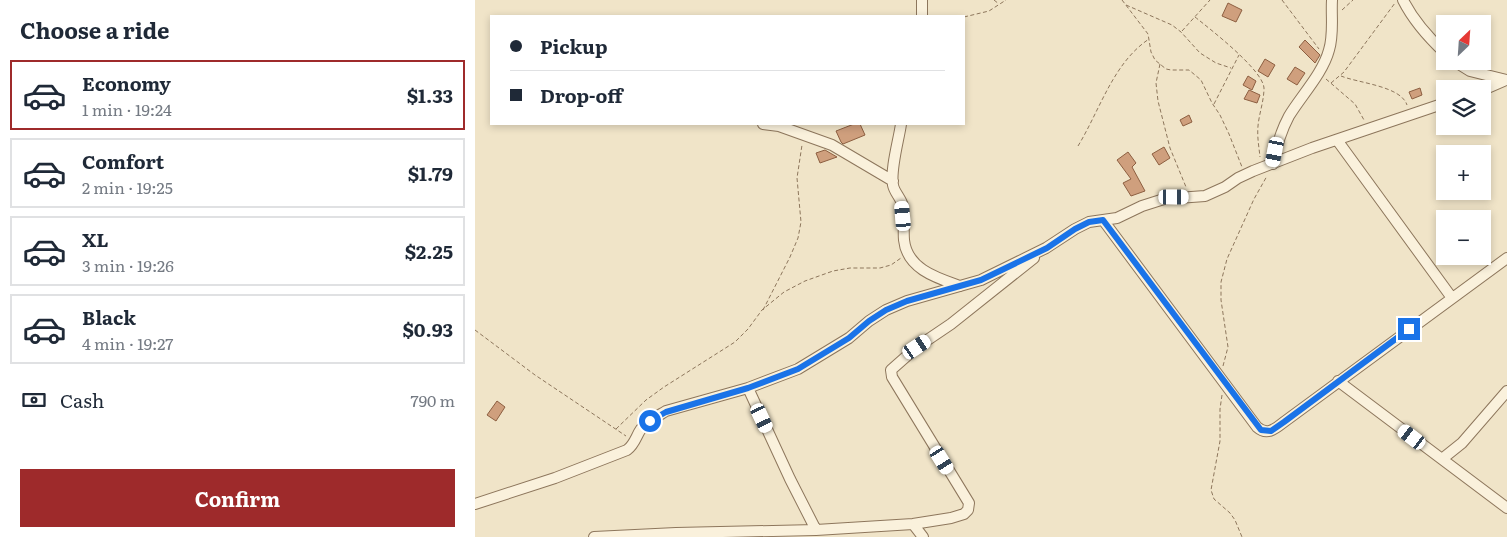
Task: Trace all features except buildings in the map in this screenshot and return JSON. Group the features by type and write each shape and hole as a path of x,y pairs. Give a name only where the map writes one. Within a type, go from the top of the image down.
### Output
{"street":[{"path":"922,0 922,15"},
{"path":"1269,165 1288,118 1329,52 1332,38 1332,0"},
{"path":"1403,0 1419,26 1436,44"},
{"path":"1468,70 1506,80"},
{"path":"1491,87 1506,80"},
{"path":"594,537 816,530 913,524 964,514 968,510 969,503 892,377 891,370 917,347 951,324 1047,248 1089,222 1117,218 1142,206 1164,199 1205,196 1245,174 1436,106"},
{"path":"771,125 804,134 832,145 893,181"},
{"path":"901,125 893,181 903,205 904,242 907,252 928,274 960,286"},
{"path":"1337,140 1452,298"},
{"path":"1103,220 1257,427 1266,432 1271,431 1284,422 1507,258"},
{"path":"475,504 588,466 627,450 633,444 642,428 657,416 748,388 798,369 849,338 869,321 895,306 981,280 1047,248"},
{"path":"1338,381 1507,508"},
{"path":"748,388 816,530"},
{"path":"1442,459 1462,443 1507,391"},
{"path":"913,524 923,537"}],"path":[{"path":"994,0 999,4"},
{"path":"965,17 989,11 1005,0"},
{"path":"1121,0 1145,29 1150,38 1151,52 1160,64 1171,70 1185,69 1193,72 1201,80 1229,134 1245,174"},
{"path":"1181,32 1210,0"},
{"path":"1282,0 1326,58"},
{"path":"1332,19 1353,0"},
{"path":"1331,83 1361,50 1397,0"},
{"path":"1125,5 1172,25 1201,53 1216,63 1231,68"},
{"path":"1195,17 1239,54 1261,80 1264,87 1258,127 1258,143 1269,165 1227,258 1221,282 1221,300 1228,347 1223,366 1225,384 1220,408 1221,441 1211,490 1214,499 1230,513 1243,537"},
{"path":"1078,146 1126,59 1137,47 1150,38"},
{"path":"1213,105 1239,54"},
{"path":"1160,64 1155,83 1158,101 1170,148 1190,197"},
{"path":"1317,74 1331,83 1355,104 1361,112 1368,129"},
{"path":"1340,75 1399,94 1405,100 1410,115"},
{"path":"616,430 646,400 658,391 691,368 735,342 748,329 762,310 791,257 799,238 801,222 797,178 804,134"},
{"path":"762,310 784,292 805,281 833,271 850,268 880,268 891,264 907,252"},
{"path":"475,330 535,375 628,437 633,444"}],"route":[{"path":"650,421 657,416 685,405 748,388 798,369 849,338 886,310 907,301 981,280 1047,248 1089,222 1103,220 1257,427 1266,432 1271,431 1284,422 1409,329"}]}
